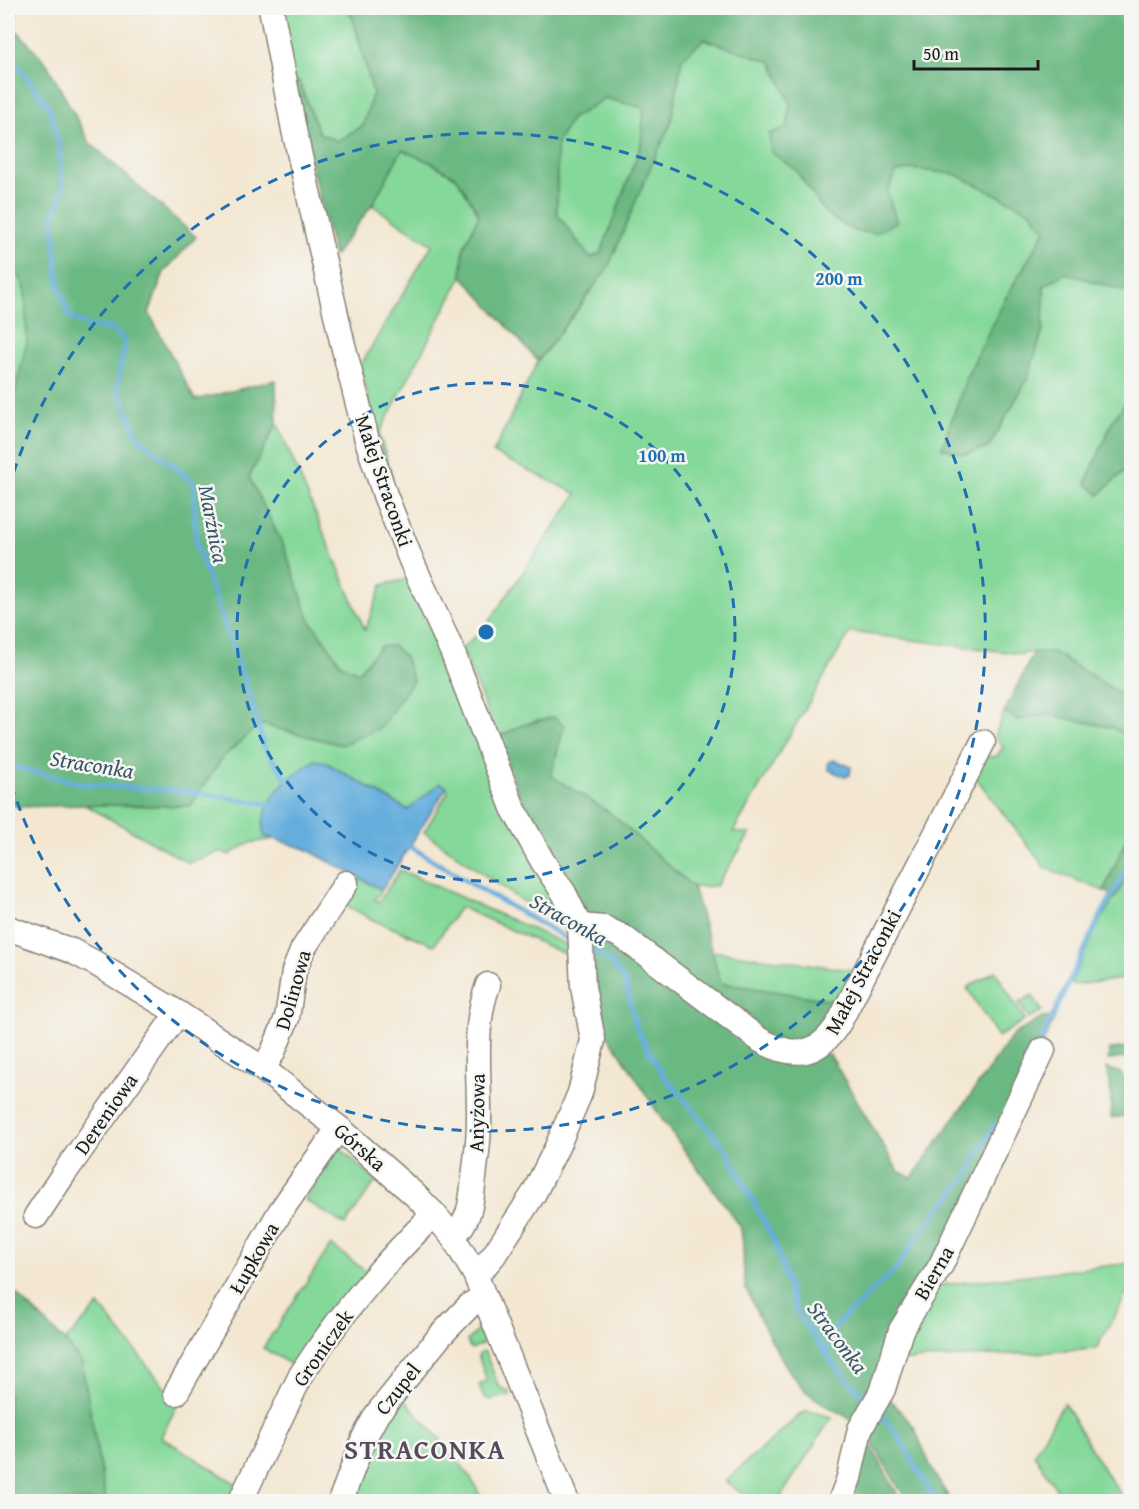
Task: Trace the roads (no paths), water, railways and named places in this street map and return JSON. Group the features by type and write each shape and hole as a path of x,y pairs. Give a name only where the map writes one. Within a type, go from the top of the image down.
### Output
{"street":[{"name":"Małej Straconki","path":"271,8 294,130 337,318 367,440 385,495 411,560 453,651 513,808 543,862 564,893 580,940 586,1006 593,1040 580,1093 534,1193 494,1255 475,1274"},
{"name":"Małej Straconki","path":"580,940 604,928 614,931 760,1040 790,1052 817,1048 826,1041 840,1021 983,742"},
{"name":"Dolinowa","path":"263,1069 273,1052 287,1018 294,971 303,949 346,883"},
{"name":"Górska","path":"8,928 72,951 127,981 263,1069 340,1129 434,1214 453,1237 475,1274 567,1502"},
{"name":"Anyżowa","path":"453,1237 463,1227 470,1210 479,1122 478,1036 482,1004 488,985"},
{"name":"Dereniowa","path":"36,1216 178,1013"},
{"name":"Bierna","path":"840,1502 849,1478 860,1429 883,1389 901,1330 941,1265 1043,1050"},
{"name":"Łupkowa","path":"176,1393 280,1212 340,1129"},
{"name":"Groniczek","path":"240,1502 301,1375 312,1358 361,1295 434,1214"},
{"name":"Czupel","path":"340,1502 364,1438 378,1414 440,1336 470,1305 484,1297"}],"water":[{"path":"315,760 325,762 408,810 440,783 447,787 382,890 306,849 264,836 264,819 276,792 286,780"},
{"path":"835,760 851,767 850,775 845,777 829,770 828,764"}],"waterway":[{"name":"Marźnica","path":"8,53 49,107 59,144 63,190 53,218 59,287 70,317 91,327 112,328 125,341 117,387 138,437 193,482 196,544 247,687 264,747 290,784"},
{"name":"Straconka","path":"8,765 82,784 192,792 275,805"},
{"name":"Straconka","path":"404,843 575,943"},
{"path":"1040,1043 1100,917 1132,860"},
{"name":"Straconka","path":"589,949 610,961 625,982 637,1029 661,1072 727,1151 775,1243 795,1309 834,1365 869,1402"},
{"path":"826,1353 835,1326 896,1269 918,1235 973,1169 975,1159 995,1125"},
{"name":"Straconka","path":"877,1411 896,1432 936,1502"}],"district":[{"name":"STRACONKA","path":"425,1450"}]}
